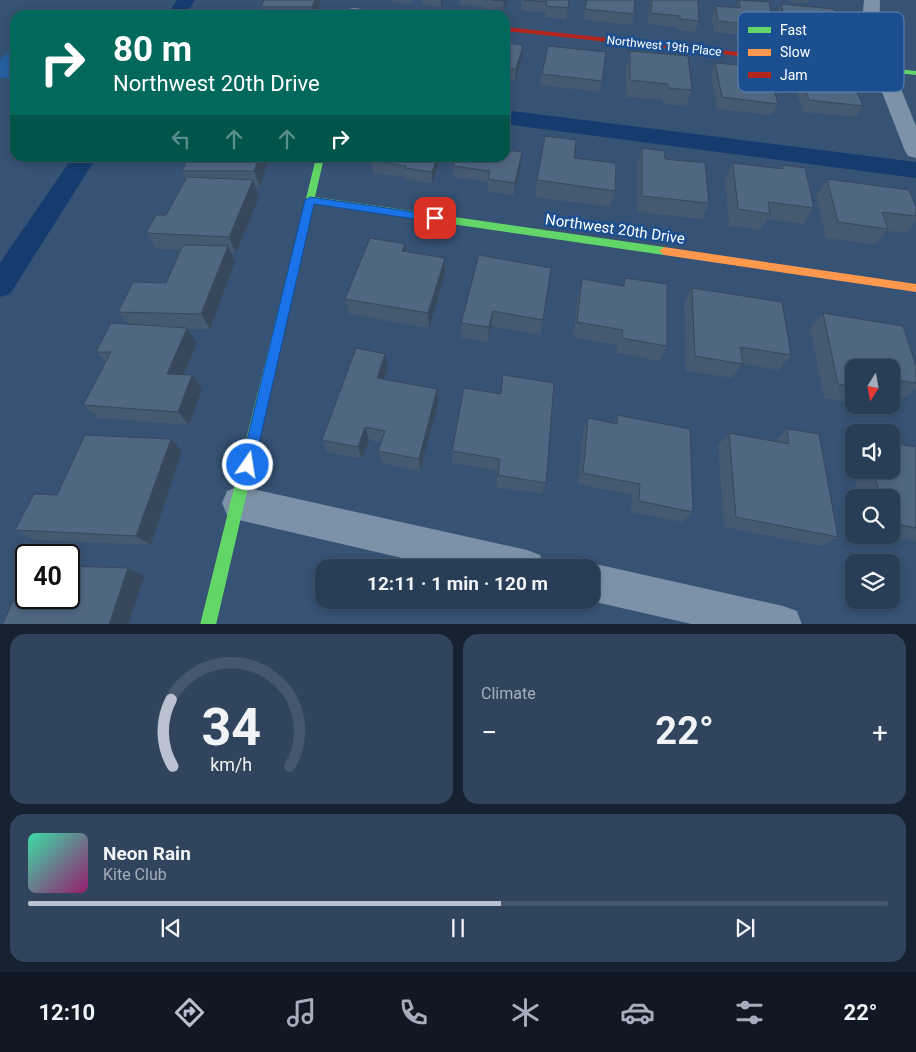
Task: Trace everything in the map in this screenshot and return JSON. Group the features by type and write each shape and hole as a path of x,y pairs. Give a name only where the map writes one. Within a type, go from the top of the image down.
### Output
{"street":[{"name":"Northwest 19th Place","path":"510,30 738,54"},
{"path":"892,92 916,151"},
{"path":"208,624 239,503 319,162"},
{"name":"Northwest 20th Drive","path":"310,200 916,288"},
{"path":"239,503 487,559"},
{"path":"600,584 783,624"}],"shaded area":[{"path":"10,50 10,78 0,78 0,60"}],"building":[{"path":"264,0 315,0 312,7 261,7"},
{"path":"524,0 569,0 568,8 546,6 547,2"},
{"path":"587,0 635,0 634,14 585,9"},
{"path":"652,0 698,0 699,21 680,19 680,16 651,13"},
{"path":"739,0 769,2 771,12 738,12 738,23 718,21 716,6 740,8"},
{"path":"781,4 834,9 835,12 783,12"},
{"path":"510,44 523,45 516,69 510,68"},
{"path":"548,46 606,52 602,81 542,74"},
{"path":"630,51 688,56 692,90 668,88 668,84 630,80"},
{"path":"715,63 738,65 738,92 775,92 778,104 722,97"},
{"path":"806,92 857,92 863,106 809,100"},
{"path":"545,136 576,140 574,158 616,163 615,191 537,180"},
{"path":"642,148 664,151 665,159 705,163 709,203 642,196"},
{"path":"510,151 522,152 515,183 488,179 490,171 453,166 454,162 510,162"},
{"path":"186,162 257,162 254,171 182,171"},
{"path":"379,162 436,162 432,172 405,168 406,166"},
{"path":"733,163 783,169 782,165 805,168 814,208 768,202 770,214 738,209"},
{"path":"187,177 253,180 229,237 146,233 156,215 166,215"},
{"path":"827,179 909,190 916,207 916,216 882,212 888,229 838,222"},
{"path":"370,238 405,244 402,251 445,258 428,313 345,299"},
{"path":"183,245 228,246 201,314 118,312 133,282 166,283"},
{"path":"479,255 551,268 543,320 493,311 489,327 461,323"},
{"path":"625,278 667,284 667,346 622,338 623,330 577,322 582,279 624,286"},
{"path":"692,288 782,302 791,355 740,347 743,364 695,356"},
{"path":"823,313 903,326 916,366 916,383 900,380 900,359 845,359 845,385 838,384"},
{"path":"111,323 187,328 167,374 192,375 178,412 83,405 111,352 96,352"},
{"path":"356,348 385,354 377,378 437,389 419,459 378,451 385,431 365,427 358,447 322,440"},
{"path":"503,375 554,383 546,483 498,475 500,459 452,451 464,388 501,394"},
{"path":"617,415 690,429 693,512 639,501 640,484 583,473 588,418 617,424"},
{"path":"787,429 819,434 838,537 736,517 729,433 789,444"},
{"path":"85,435 171,439 136,536 15,530 34,494 57,495"},
{"path":"900,444 916,447 916,528 900,525 900,489 878,489 876,479 900,479"},
{"path":"80,566 128,568 109,624 2,624 15,596 15,609 80,609"}],"waterway":[{"path":"179,10 186,0"},
{"path":"510,118 916,170"},
{"path":"0,286 81,162"}],"traffic: fast":[{"path":"904,72 916,73"},
{"path":"208,624 319,162"},
{"path":"310,200 664,251"}],"traffic: slow":[{"path":"664,251 916,288"}],"traffic: jam":[{"path":"510,30 738,54"}],"route":[{"path":"248,465 310,200 435,218"}]}
